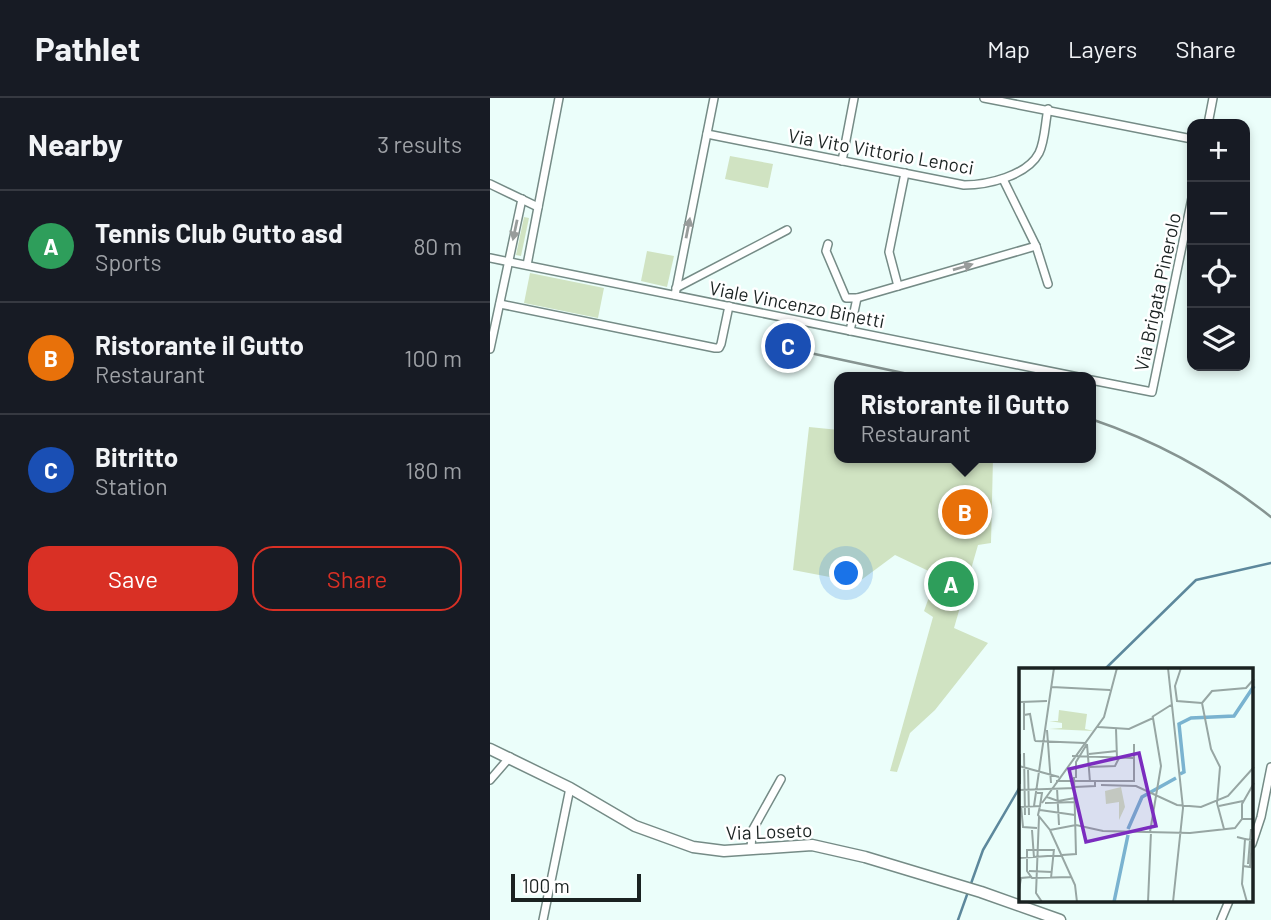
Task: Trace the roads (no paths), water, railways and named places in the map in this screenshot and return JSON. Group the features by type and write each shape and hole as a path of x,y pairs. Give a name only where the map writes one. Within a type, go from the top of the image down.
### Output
{"main road":[{"name":"Via Loseto","path":"490,749 570,788 635,826 664,838 708,850 812,845 865,856 1060,920"}],"street":[{"path":"527,265 559,98"},
{"path":"675,291 714,98"},
{"path":"842,160 854,98"},
{"path":"984,98 1021,101 1187,138"},
{"path":"1209,119 1213,98"},
{"name":"Via Vito Vittorio Lenoci","path":"707,134 964,185 982,185 1003,179 1025,167 1037,156 1048,109"},
{"path":"898,286 889,252 905,173"},
{"path":"1003,179 1036,246 1048,284"},
{"path":"490,184 538,207"},
{"path":"490,349 496,309 522,199"},
{"name":"Via Brigata Pinerolo","path":"1096,381 1152,392 1187,222"},
{"path":"675,291 787,230"},
{"path":"828,244 826,251 846,298 857,298 1036,246"},
{"name":"Viale Vincenzo Binetti","path":"490,258 675,291 729,306 1053,372"},
{"path":"850,331 857,298"},
{"path":"496,309 719,348 729,306"},
{"path":"490,780 510,757"},
{"path":"1254,838 1271,767"},
{"path":"751,850 752,831 781,779"},
{"path":"543,920 570,788"},
{"path":"1221,920 1229,902"}],"waterway":[{"path":"1106,668 1196,580 1271,563"},
{"path":"958,920 983,850 1019,788"}],"railway":[{"path":"782,347 899,372"},
{"path":"1096,421 1185,460 1271,517"}],"place":[{"name":"Bitritto","path":"788,346"},
{"name":"Ristorante il Gutto","path":"965,512"},
{"name":"Tennis Club Gutto asd","path":"951,584"}]}
